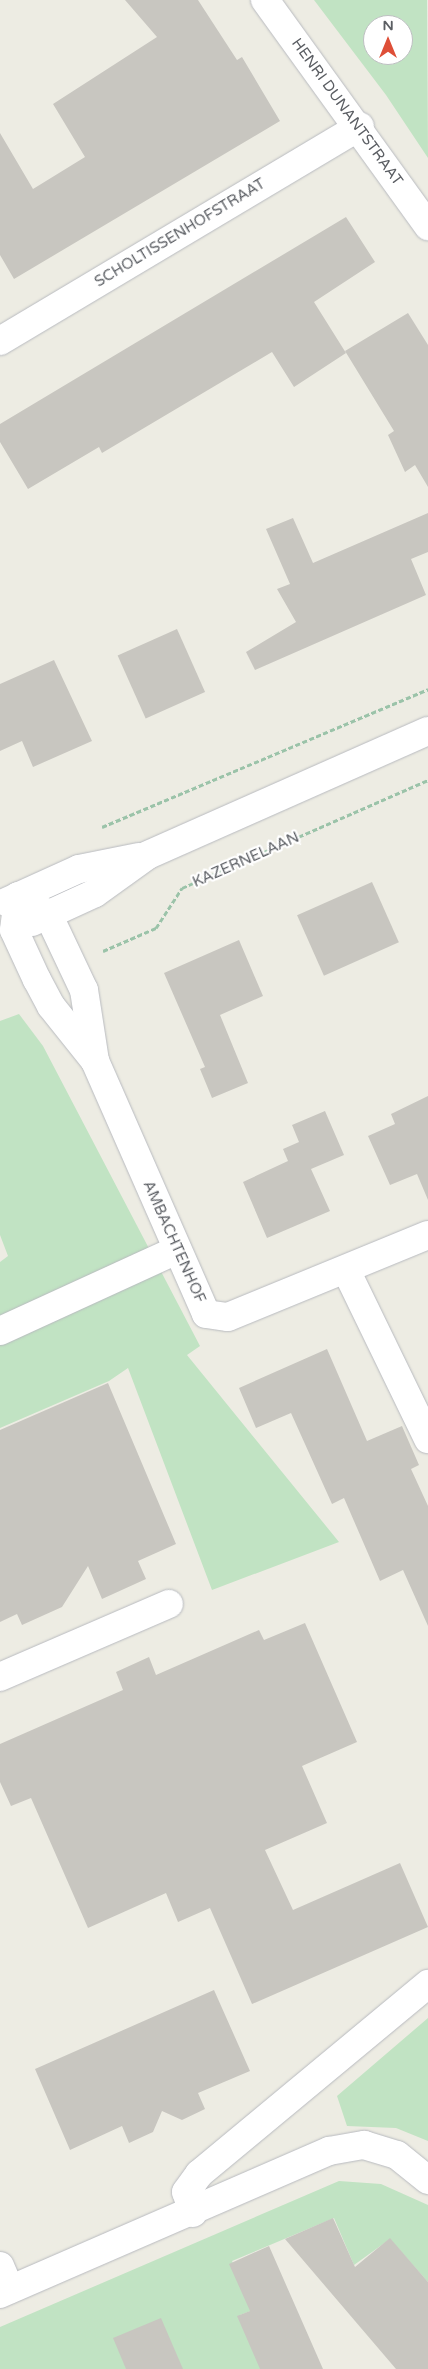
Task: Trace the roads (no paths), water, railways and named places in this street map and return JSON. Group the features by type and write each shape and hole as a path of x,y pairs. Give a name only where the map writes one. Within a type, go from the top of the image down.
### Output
{"street":[{"name":"HENRI DUNANTSTRAAT","path":"265,0 360,126 428,226"},
{"name":"SCHOLTISSENHOFSTRAAT","path":"0,340 360,126"},
{"path":"9,900 7,933 95,893 148,855 428,731"},
{"path":"9,900 79,868 148,855"},
{"path":"9,900 48,914"},
{"name":"AMBACHTENHOF","path":"48,914 84,990 95,1060 206,1314 228,1317 347,1272 428,1234"},
{"name":"AMBACHTENHOF","path":"7,933 51,1006 95,1060"},
{"path":"0,1331 177,1250"},
{"path":"347,1272 428,1439"},
{"path":"0,1677 169,1604"},
{"path":"193,2213 186,2192 200,2174 428,1984"},
{"path":"3,2283 193,2213 328,2151 364,2145 397,2156 428,2180"}]}
